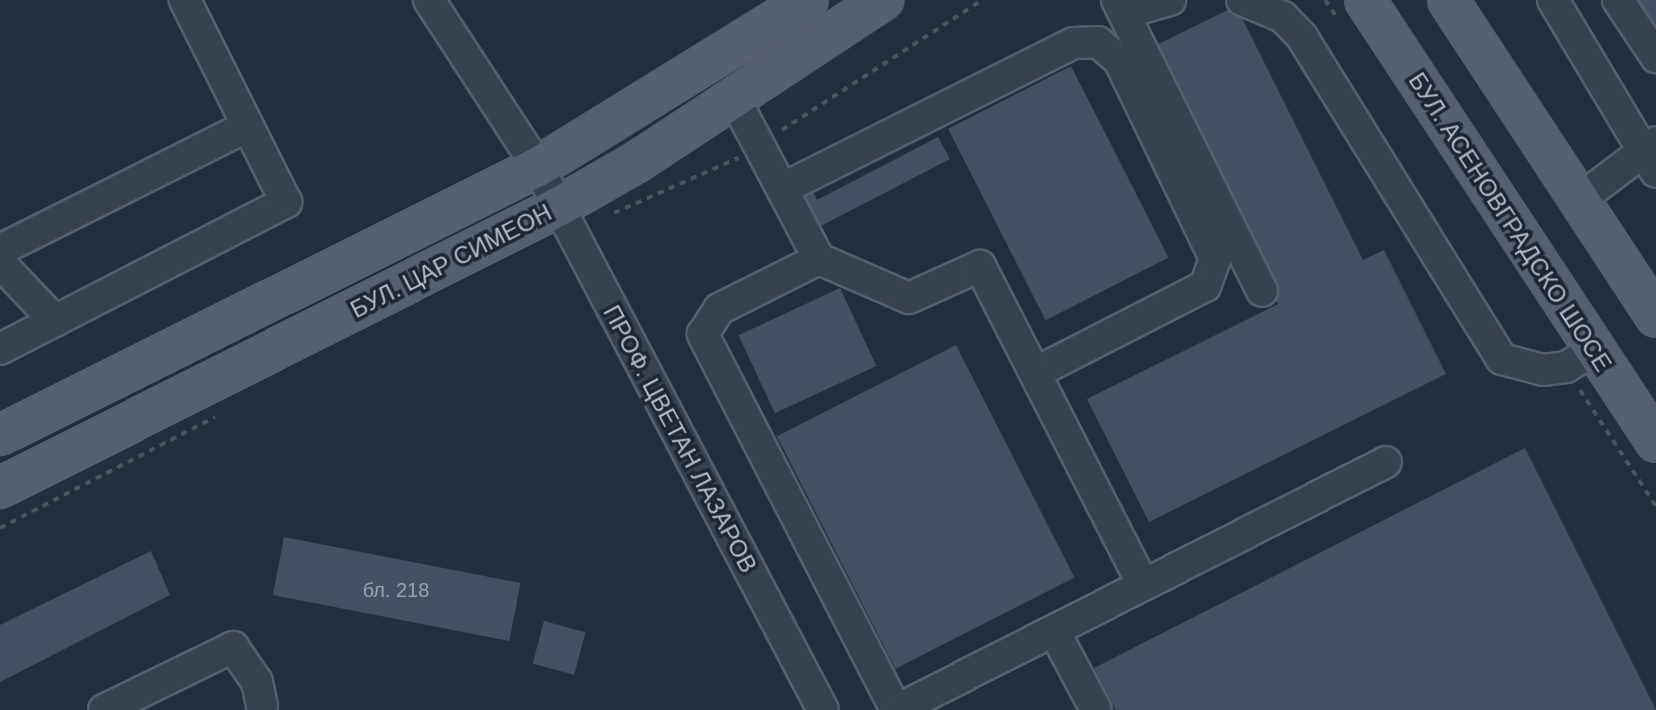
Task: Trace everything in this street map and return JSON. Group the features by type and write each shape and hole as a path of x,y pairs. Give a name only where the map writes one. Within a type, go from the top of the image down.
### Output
{"main road":[{"name":"БУЛ. ЦАР СИМЕОН","path":"0,435 538,167 616,124 808,0"},
{"name":"БУЛ. ЦАР СИМЕОН","path":"0,488 558,207 734,98 883,0"},
{"name":"БУЛ. АСЕНОВГРАДСКО ШОСЕ","path":"1365,0 1593,351 1656,442"},
{"path":"1448,0 1656,317"}],"street":[{"path":"0,349 286,202 185,0"},
{"name":"ПРОФ. ЦВЕТАН ЛАЗАРОВ","path":"429,0 538,167 823,710"},
{"path":"1170,0 1121,6 1262,291"},
{"path":"1242,0 1283,17 1302,37 1502,359 1543,370 1566,367 1593,351"},
{"path":"1553,0 1651,155 1579,200"},
{"path":"1618,0 1656,57"},
{"path":"782,189 1074,43 1098,42 1119,60 1215,259 1205,286 1035,373"},
{"path":"734,98 819,259 909,298 980,266 1143,585"},
{"path":"0,250 248,126"},
{"path":"819,259 719,309 703,334 897,710 1386,462"},
{"path":"0,263 55,321"},
{"path":"1054,631 1096,710"},
{"path":"104,710 233,647 257,682 266,708"}],"building":[{"path":"1633,0 1656,0 1656,36"},
{"path":"1236,6 1363,260 1384,250 1446,374 1149,522 1087,399 1278,304 1150,48"},
{"path":"1071,66 1169,258 1046,320 948,129"},
{"path":"938,137 950,159 817,228 794,185 807,179 817,200"},
{"path":"840,288 876,366 775,413 738,335"},
{"path":"956,345 1074,578 895,669 777,436"},
{"path":"1525,448 1656,710 1116,710 1094,668"},
{"path":"284,537 521,583 509,641 273,595"},
{"path":"151,551 170,595 0,682 0,625"},
{"path":"544,621 586,632 574,675 533,664"}]}
